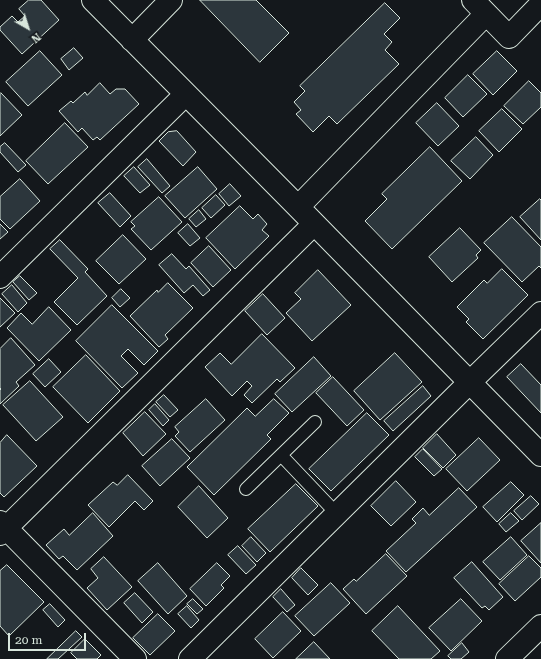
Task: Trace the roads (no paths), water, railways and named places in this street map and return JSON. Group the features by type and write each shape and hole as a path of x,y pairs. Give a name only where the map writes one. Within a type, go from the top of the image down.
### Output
{"street":[{"path":"93,0 541,455"},
{"path":"132,40 171,0"},
{"path":"298,207 479,7 509,36 541,4"},
{"path":"0,277 186,94"},
{"path":"135,659 2,528 314,224"},
{"path":"190,659 541,313"},
{"path":"507,659 541,626"}],"lane":[{"path":"246,489 315,422"},
{"path":"281,455 337,514"}]}
